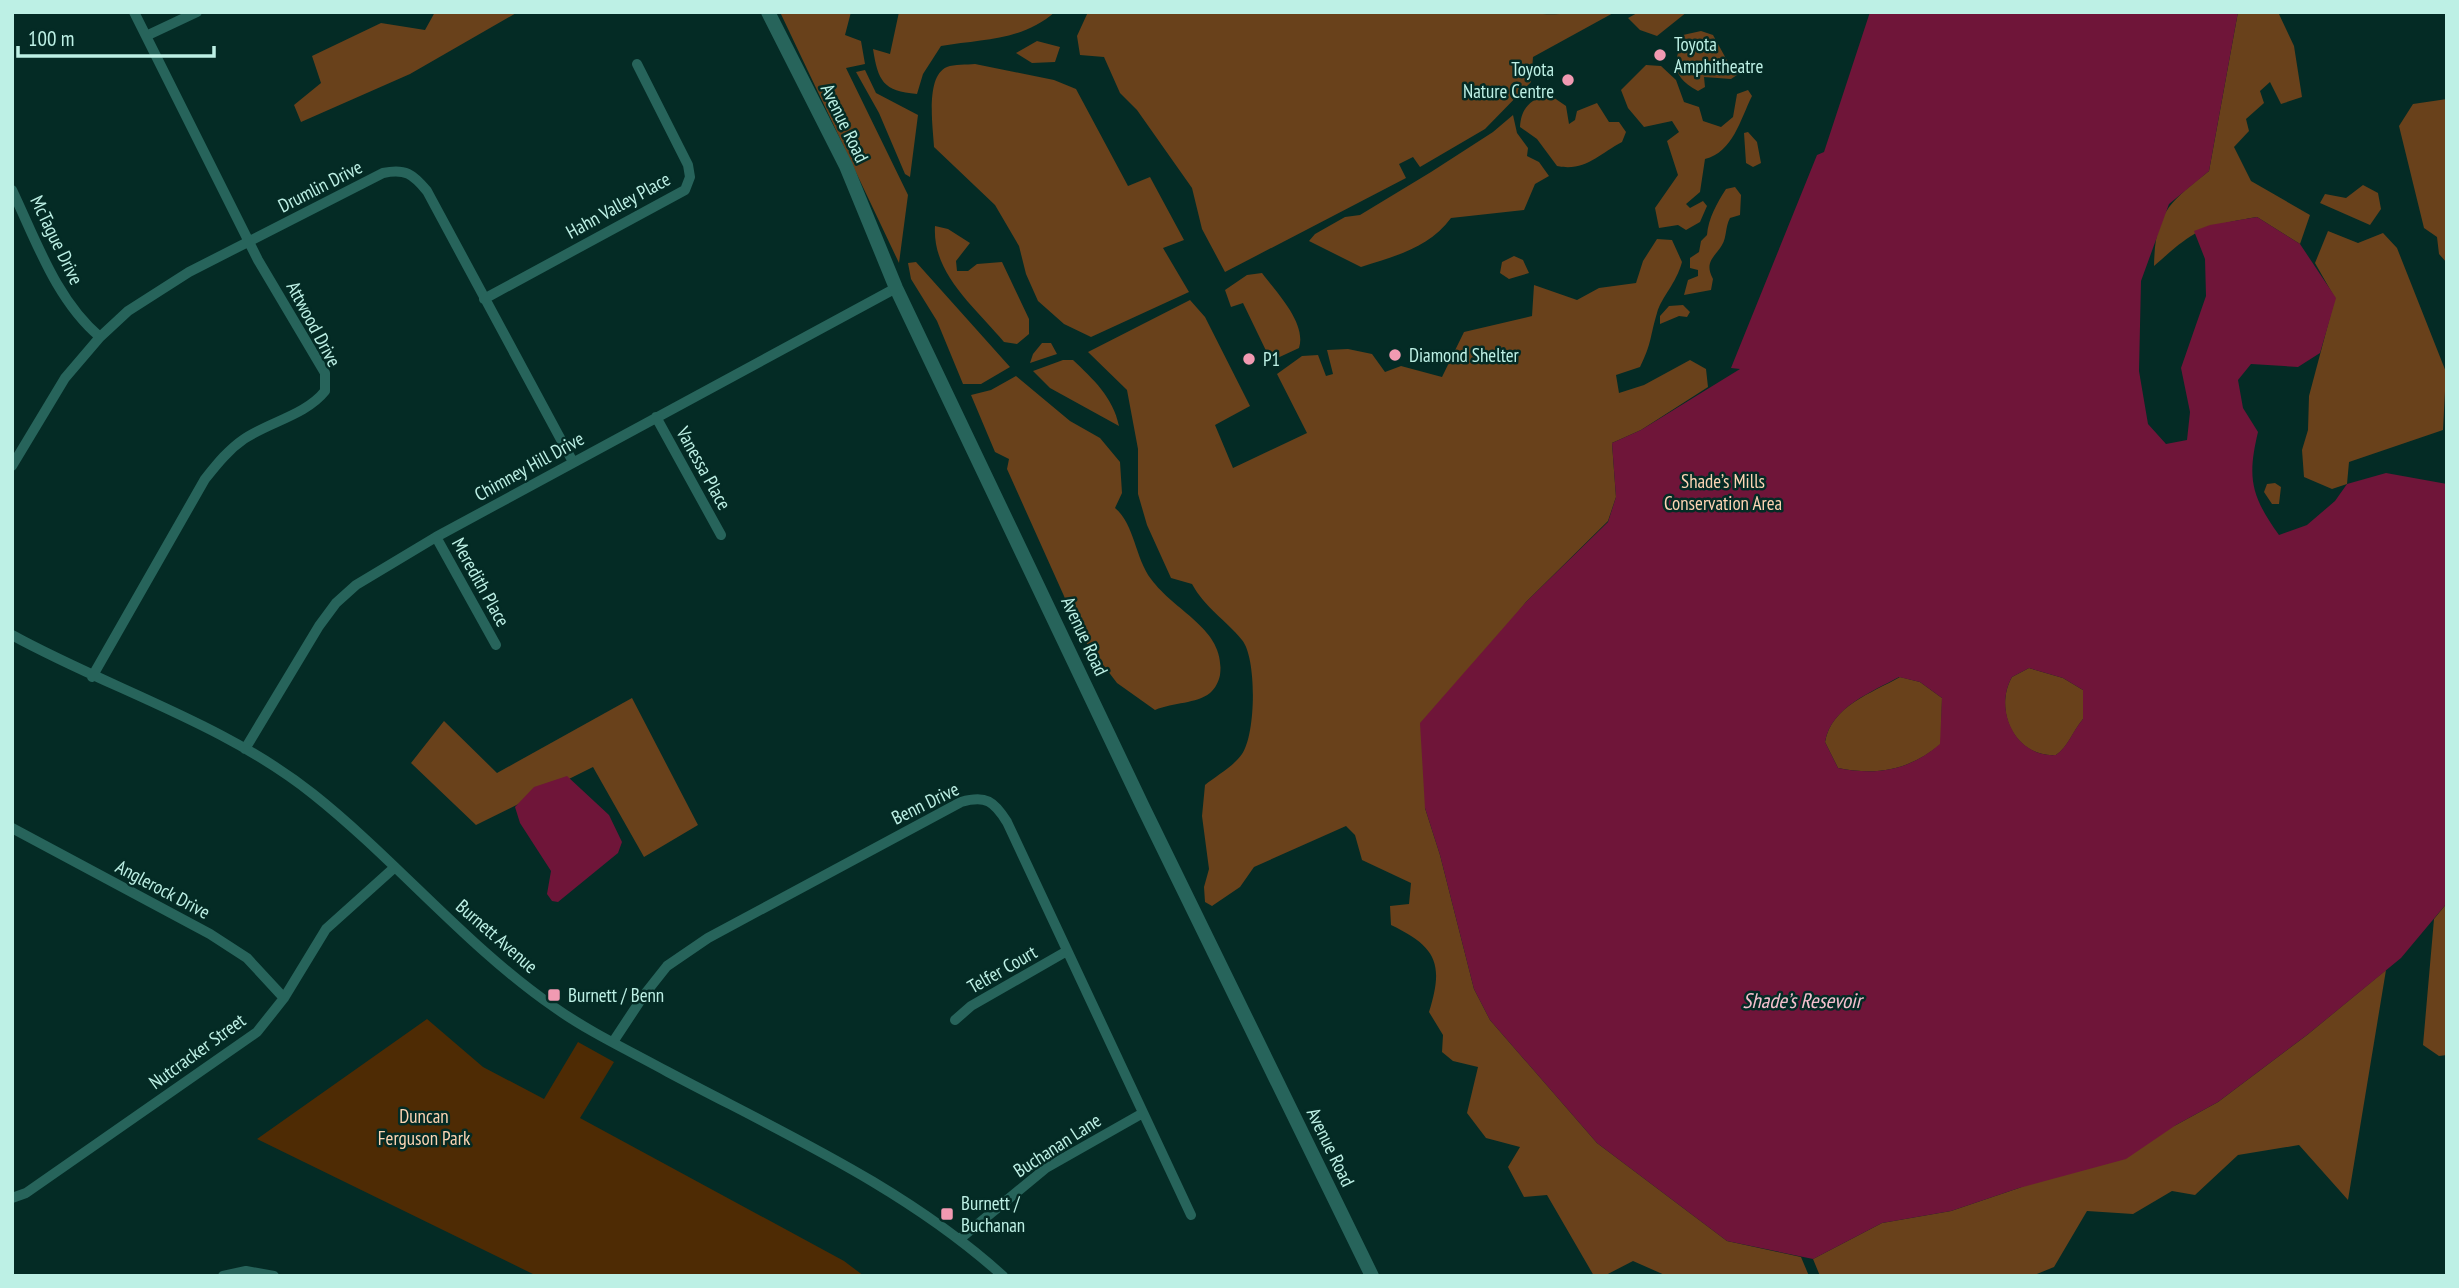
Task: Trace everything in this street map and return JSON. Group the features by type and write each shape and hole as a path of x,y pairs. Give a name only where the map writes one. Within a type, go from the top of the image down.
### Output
{"street":[{"name":"Attwood Drive","path":"92,677 205,479 222,457 244,439 316,401 325,391 325,373 249,241 134,12"},
{"path":"146,36 197,12"},
{"name":"Avenue Road","path":"768,12 846,166 897,288 1371,1276"},
{"name":"Hahn Valley Place","path":"484,299 685,191 690,177 688,164 637,64"},
{"name":"Drumlin Drive","path":"12,466 65,378 100,337 158,289 383,173 400,169 415,175 427,191 573,462"},
{"name":"McTague Drive","path":"12,190 62,292 86,325 100,337"},
{"name":"Chimney Hill Drive","path":"245,749 336,603 380,568 897,288"},
{"name":"Vanessa Place","path":"656,417 721,536"},
{"name":"Meredith Place","path":"436,537 496,645"},
{"name":"Burnett Avenue","path":"12,635 92,677 245,749 311,792 475,943 553,1007 871,1180 961,1238 1003,1276"},
{"name":"Benn Drive","path":"613,1042 643,995 667,966 708,937 961,802 986,799 996,804 1191,1215"},
{"name":"Anglerock Drive","path":"12,828 210,934 247,958 284,998"},
{"name":"Nutcracker Street","path":"12,1198 26,1193 257,1032 284,998 326,929 395,867"},
{"name":"Telfer Court","path":"955,1020 971,1006 1067,951"},
{"name":"Buchanan Lane","path":"961,1238 1046,1168 1143,1113"},
{"path":"223,1276 246,1270 274,1276"}],"green space":[{"name":"Duncan Ferguson Park","path":"427,1019 483,1067 544,1099 578,1042 614,1062 580,1118 844,1261 864,1276 537,1276 257,1139"}],"shaded area":[{"path":"435,12 518,12 410,74 301,122 294,105 321,83 312,56 381,23 425,30"},
{"path":"780,12 851,12 845,35 861,41 865,64 846,68 908,195 899,263"},
{"path":"899,12 1055,12 1042,22 1015,34 941,46 923,74 917,94 889,87 880,77 875,60 873,49 890,54"},
{"path":"1088,12 1615,12 1533,57 1531,82 1485,129 1420,167 1413,157 1399,164 1406,178 1225,272 1202,229 1192,188 1137,110 1120,93 1104,57 1080,55 1077,36"},
{"path":"1639,12 1687,12 1657,36 1640,30 1628,18"},
{"path":"2238,12 2278,12 2294,46 2302,97 2281,104 2270,82 2260,91 2264,103 2246,119 2249,131 2234,147 2251,181 2310,215 2300,244 2257,217 2200,231 2154,266 2158,233 2167,210 2184,191 2209,171"},
{"path":"1701,31 1713,35 1729,64 1736,65 1737,75 1731,79 1704,77 1705,87 1698,91 1678,74 1677,61 1683,35"},
{"path":"1037,41 1060,47 1055,62 1032,63 1016,53"},
{"path":"975,64 1054,80 1076,89 1128,186 1150,177 1184,240 1163,248 1189,292 1091,337 1064,324 1038,301 1026,274 1019,246 995,205 934,147 932,103 936,80 940,72 947,67"},
{"path":"1646,65 1661,66 1676,80 1684,102 1699,107 1703,121 1721,127 1733,117 1737,94 1748,90 1752,96 1729,142 1715,155 1705,159 1700,192 1686,204 1690,208 1703,201 1707,206 1700,222 1686,230 1678,225 1659,228 1655,208 1678,175 1667,141 1679,132 1672,121 1644,127 1628,108 1621,90"},
{"path":"865,70 876,93 918,115 910,177 905,174 879,113 856,72"},
{"path":"1547,93 1566,106 1569,124 1575,120 1577,111 1597,103 1609,122 1619,122 1626,132 1622,142 1584,164 1557,166 1537,139 1520,127 1522,115 1528,106"},
{"path":"2447,99 2447,263 2439,254 2437,237 2424,228 2399,126 2413,104"},
{"path":"1513,115 1517,133 1528,148 1527,156 1539,162 1549,176 1535,184 1524,210 1451,218 1422,244 1399,255 1361,267 1309,241 1315,234 1345,217 1360,215 1431,172 1493,132"},
{"path":"1748,132 1757,142 1761,163 1753,167 1746,163 1744,133"},
{"path":"2363,185 2378,193 2381,209 2370,225 2320,203 2325,194 2346,198"},
{"path":"1735,187 1741,195 1740,215 1730,218 1724,242 1711,260 1711,290 1684,295 1688,280 1698,276 1698,270 1690,268 1690,258 1699,252 1701,241 1707,235 1709,223 1726,189"},
{"path":"935,226 948,229 970,243 956,261 957,271 968,271 977,264 1002,262 1029,319 1029,334 1017,344 1004,342 948,275 940,259"},
{"path":"2328,231 2358,243 2383,233 2397,248 2446,372 2443,430 2349,462 2347,484 2332,489 2304,477 2302,450 2308,430 2309,396 2335,298 2315,263"},
{"path":"1657,239 1672,240 1682,262 1659,307 1640,367 1616,375 1619,393 1644,385 1690,360 1706,369 1708,387 1641,430 1612,443 1616,497 1608,521 1526,602 1494,642 1425,808 1440,855 1474,989 1490,1020 1597,1143 1727,1241 1801,1257 1809,1276 1667,1276 1633,1261 1604,1276 1594,1276 1547,1195 1524,1197 1508,1167 1520,1147 1486,1138 1467,1113 1478,1067 1453,1061 1442,1052 1443,1035 1429,1012 1436,981 1433,959 1418,941 1391,925 1390,906 1409,904 1411,883 1362,860 1355,835 1346,826 1254,867 1240,887 1212,906 1205,902 1204,887 1209,869 1202,816 1205,785 1234,763 1247,744 1253,696 1250,663 1242,640 1203,600 1192,584 1171,578 1147,525 1138,494 1138,449 1127,390 1088,352 1190,300 1205,317 1250,406 1215,425 1233,468 1307,433 1277,374 1302,356 1318,355 1326,376 1333,374 1327,350 1348,349 1372,354 1385,372 1401,366 1442,377 1464,332 1532,316 1534,285 1577,300 1599,288 1636,283 1643,261"},
{"path":"1514,256 1523,260 1529,273 1509,279 1500,273 1502,262"},
{"path":"916,262 1010,367 981,384 963,384 937,321 911,279 908,263"},
{"path":"1262,273 1289,308 1299,328 1299,348 1271,361 1243,303 1231,307 1225,290 1247,275"},
{"path":"1683,305 1690,312 1687,317 1679,316 1660,324 1660,316 1669,306"},
{"path":"1042,343 1051,343 1057,354 1030,363 1033,354"},
{"path":"1063,360 1073,360 1095,382 1112,406 1119,426 1050,388 1033,371"},
{"path":"1016,376 1070,421 1100,438 1120,462 1122,493 1115,508 1127,523 1146,571 1161,591 1197,622 1215,645 1220,659 1220,675 1214,689 1204,697 1155,710 1117,683 1075,628 1064,596 1007,469 1009,459 995,452 971,395 991,390"},
{"path":"2275,483 2281,487 2279,504 2272,504 2264,492 2267,484"},
{"path":"2029,668 2063,678 2083,690 2083,719 2064,748 2056,755 2029,749 2011,730 2005,704 2007,690 2012,677"},
{"path":"1900,677 1920,682 1942,698 1941,744 1917,760 1892,769 1866,771 1838,768 1825,742 1835,719 1854,702"},
{"path":"632,698 698,825 644,857 593,767 476,825 411,763 444,721 497,773"},
{"path":"2447,903 2447,1055 2439,1056 2423,1045 2434,919"},
{"path":"2386,970 2348,1200 2299,1145 2238,1155 2195,1195 2172,1191 2133,1214 2087,1211 2054,1267 2032,1276 1820,1276 1813,1259 1882,1223 1951,1211 2019,1188 2176,1125 2218,1102 2307,1035"}],"water":[{"name":"Shade’s Resevoir","path":"1870,12 2238,12 2209,171 2169,204 2141,281 2139,371 2148,424 2166,444 2187,440 2190,412 2181,368 2206,296 2205,259 2194,231 2210,225 2257,217 2300,244 2336,298 2320,353 2298,367 2251,364 2238,380 2243,408 2258,432 2252,475 2254,486 2262,509 2279,535 2307,525 2335,501 2347,484 2386,473 2447,484 2447,903 2401,958 2307,1035 2218,1102 2176,1125 2126,1159 2019,1188 1951,1211 1882,1223 1813,1259 1727,1241 1597,1143 1490,1020 1474,989 1440,855 1425,808 1420,723 1526,602 1608,522 1616,497 1612,443 1641,430 1740,369 1731,368 1817,155 1824,152","holes":["2029,668 2063,678 2083,690 2083,719 2064,748 2056,755 2042,754 2030,749 2019,740 2007,717 2005,704 2012,677","1899,677 1920,682 1942,698 1940,744 1917,760 1892,769 1866,771 1838,768 1825,742 1835,719 1854,702"]},
{"path":"567,776 609,815 622,842 618,853 558,902 552,901 547,894 551,871 520,823 515,807 534,787"}],"place":[{"name":"Toyota Amphitheatre","path":"1660,55"},
{"name":"Toyota Nature Centre","path":"1568,80"},
{"name":"Diamond Shelter","path":"1395,355"},
{"name":"P1","path":"1249,359"},
{"name":"Burnett / Benn","path":"554,995"},
{"name":"Burnett / Buchanan","path":"947,1214"}],"park label":[{"name":"Shade’s Mills Conservation Area","path":"1723,492"}]}
